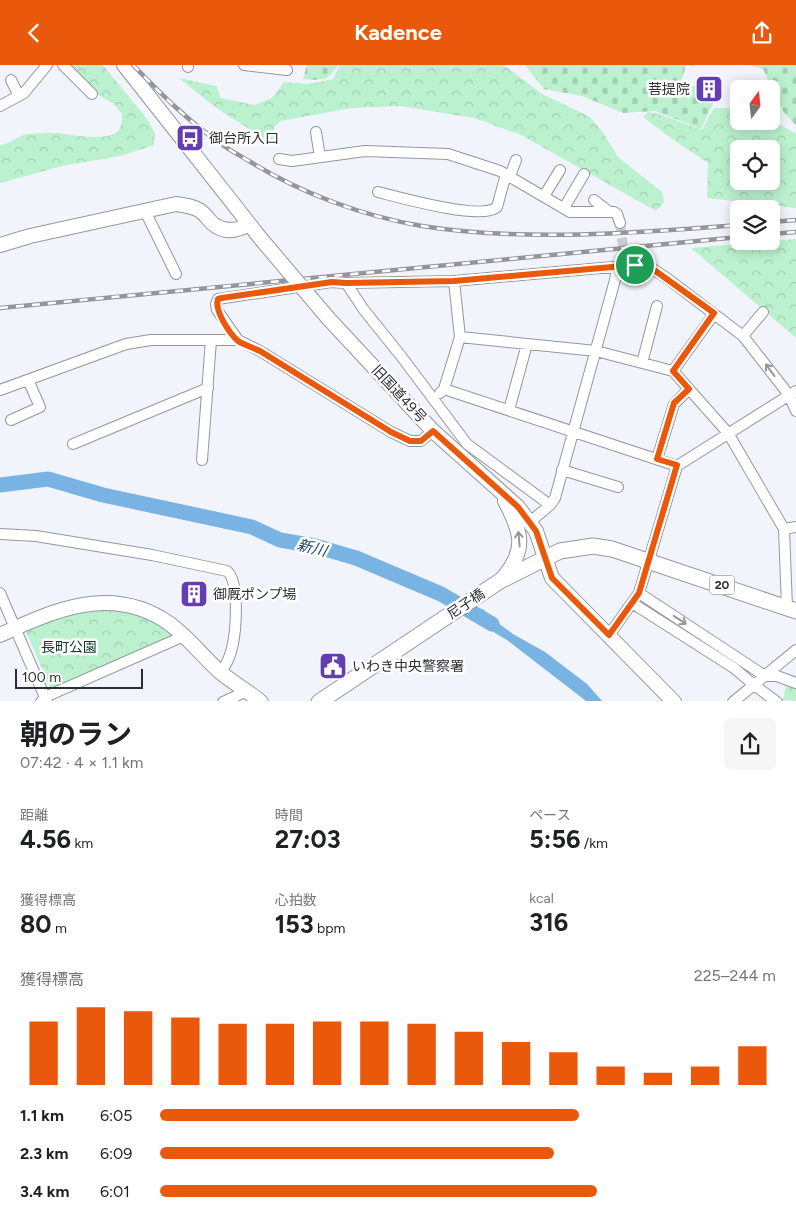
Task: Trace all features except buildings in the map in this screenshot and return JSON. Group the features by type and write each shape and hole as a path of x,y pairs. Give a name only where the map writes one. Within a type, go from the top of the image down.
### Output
{"main road":[{"name":"20","path":"500,581 560,551 593,546 612,549 648,560 791,609"},
{"name":"尼子橋","path":"319,701 500,581"}],"street":[{"path":"0,106 24,93 47,65"},
{"path":"62,65 92,94"},
{"path":"0,245 30,236 176,205 188,205 198,210 215,226 228,230 240,229 249,224 124,65"},
{"path":"244,65 287,70"},
{"path":"11,80 19,96"},
{"path":"316,132 320,157"},
{"path":"279,159 292,161 365,151 436,153 483,164 508,175 570,212 608,211"},
{"path":"378,192 446,208 490,211 496,207 516,160"},
{"path":"544,196 560,170"},
{"path":"564,208 584,174"},
{"path":"594,200 608,211 617,214 620,223"},
{"path":"146,211 176,274"},
{"name":"旧国道49号","path":"249,224 328,318 433,431 518,507 536,531 552,578 674,701"},
{"path":"530,522 550,505 555,498 615,280 622,263"},
{"path":"238,340 217,310 216,304 218,299 332,282 454,281 622,263 650,267 743,336 792,393 796,411"},
{"path":"433,398 444,389 460,337 454,281"},
{"path":"346,283 364,310 467,444 550,505"},
{"path":"642,363 657,306"},
{"path":"743,336 763,312"},
{"path":"673,371 714,313"},
{"path":"460,337 596,351 673,371 728,433 784,529 791,609"},
{"path":"0,390 126,344 151,339 238,340 260,351 371,420 410,441 421,441 433,431"},
{"path":"202,460 211,340"},
{"path":"509,410 527,344"},
{"path":"11,420 40,407 28,380"},
{"path":"73,444 208,388"},
{"path":"444,389 677,465"},
{"path":"657,459 674,403 689,389"},
{"path":"609,635 639,593 677,465 792,393"},
{"path":"562,470 618,487"},
{"path":"500,492 513,515 521,538 513,566 500,581"},
{"path":"784,529 796,527"},
{"path":"0,534 36,536 152,555 227,571 230,574 236,597 234,640 230,655 221,673"},
{"path":"0,593 44,700 184,635"},
{"path":"639,593 765,675 777,676 796,683"},
{"path":"0,635 63,609 94,602 108,603 148,612 170,624 184,635 221,673 261,701"},
{"path":"632,603 734,669 777,701"},
{"path":"733,701 796,650"},
{"path":"223,701 248,691"}],"green space":[{"path":"69,65 103,65 147,119 155,133 154,145 120,156 62,166 0,183 0,145 28,134 56,133 104,137 117,132 120,128 122,114 114,104 95,93 86,81"},
{"path":"307,65 339,65 327,78 315,80 303,79"},
{"path":"340,65 504,65 542,94 590,117 604,134 618,157 662,192 664,202 656,211 521,135 474,118 400,106 351,108 281,121 274,127 274,145 215,107 179,78 216,86 221,98 254,105 272,98 284,82 308,84 333,79"},
{"path":"525,65 686,65 681,82 708,91 715,99 701,129 655,111 623,113 582,96 544,89"},
{"path":"750,65 796,65 796,126 780,105 780,80 768,80 763,69"},
{"path":"714,108 730,108 730,130 780,130 780,124 796,134 796,208 780,206 780,200 730,201 707,198 708,163 643,117 648,112 662,115 702,130"},
{"path":"796,239 796,338 691,248 730,245 730,250 780,250 780,240"},
{"name":"長町公園","path":"93,607 144,617 173,633 171,637 51,690 25,629"},
{"path":"786,686 796,688 796,701 783,700"}],"water":[{"path":"483,609 490,617 513,634 545,652 587,684 602,701 586,701 507,640 470,618"}],"waterway":[{"name":"新川","path":"0,485 48,479 103,495 252,527 280,540 315,546 356,558 441,594 492,624"}],"tunnel":[{"path":"620,223 624,255"}],"railway":[{"path":"133,65 186,116 230,150 269,173 332,202 399,222 460,231 540,235 621,233 730,226"},
{"path":"780,221 796,220"},
{"path":"780,233 796,232"},
{"path":"0,308 730,238"}],"place":[{"name":"菩提院","path":"709,89"},
{"name":"御台所入口","path":"190,138"},
{"name":"御厩ポンプ場","path":"194,594"},
{"name":"いわき中央警察署","path":"333,666"}],"route":[{"path":"635,265 650,267 714,313 673,371 689,389 674,403 657,459 677,465 639,593 609,635 552,578 536,531 518,507 433,431 421,441 410,441 391,432 296,372 238,340 223,320 216,304 218,299 222,298 332,282 454,281 635,265"}]}
